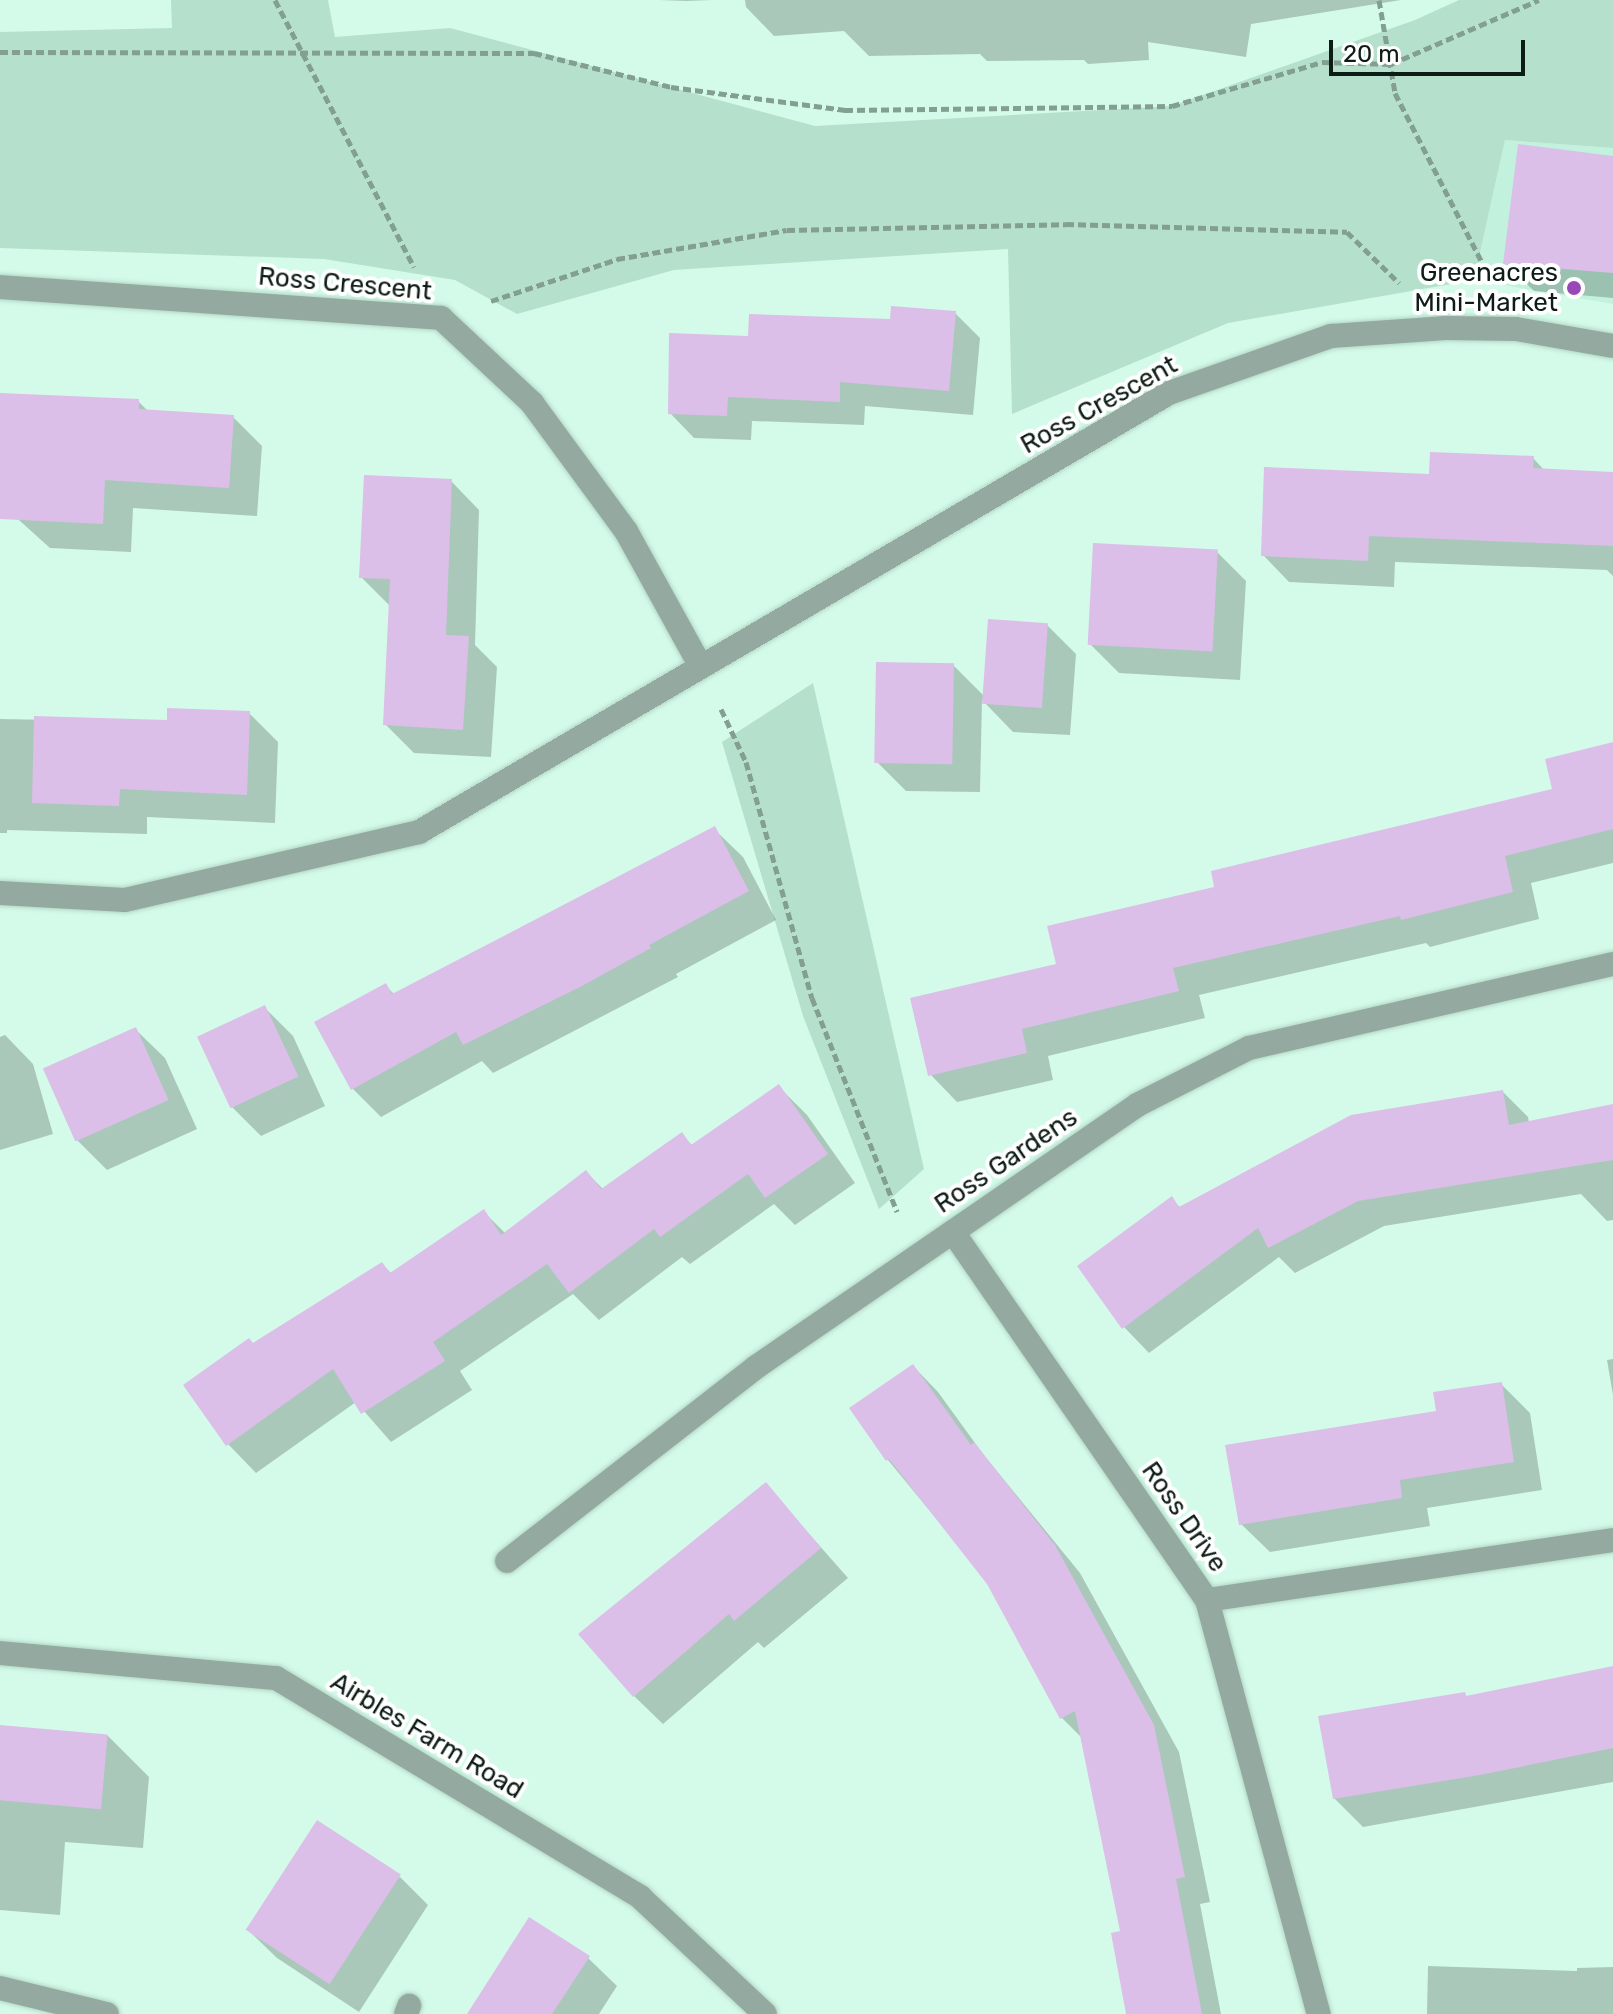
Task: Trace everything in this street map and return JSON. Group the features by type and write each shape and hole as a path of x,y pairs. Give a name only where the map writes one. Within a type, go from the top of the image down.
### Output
{"street":[{"name":"Ross Crescent","path":"0,287 441,318 541,416 626,531 701,667"},
{"name":"Ross Crescent","path":"0,893 125,900 419,832 1169,393 1331,336 1446,328 1516,329 1613,346"},
{"name":"Ross Gardens","path":"507,1561 756,1367 1137,1105 1249,1048 1613,964"},
{"name":"Ross Drive","path":"953,1232 1207,1600 1319,2014"},
{"path":"1207,1600 1613,1540"},
{"name":"Airbles Farm Road","path":"0,1653 276,1678 640,1897 765,2014"},
{"path":"0,1988 107,2014"}],"path":[{"path":"275,0 441,318 617,259 787,230 1066,224 1347,232 1446,328"},
{"path":"1379,0 1395,93 1516,329"},
{"path":"0,52 534,53 671,87 845,110 1172,106 1322,62 1391,64 1539,0"},
{"path":"701,667 746,762 812,998 881,1177 918,1256"}],"shaded area":[{"path":"171,0 328,0 335,37 450,28 815,126 1172,106 1415,20 1459,0 1613,0 1613,148 1505,140 1474,280 1228,323 1012,414 1008,249 674,270 517,314 455,280 324,259 0,248 0,32 172,28"},
{"path":"1505,140 1613,148 1613,304 1474,280"},
{"path":"813,683 924,1169 879,1209 803,1016 722,742"}],"building":[{"path":"1518,144 1613,156 1613,273 1503,264"},
{"path":"891,306 956,311 949,391 840,382 840,402 728,397 727,416 668,414 669,333 748,336 749,314 890,319"},
{"path":"0,393 139,399 139,409 234,415 229,488 105,480 103,524 0,519"},
{"path":"1430,452 1534,456 1533,468 1613,472 1613,546 1369,536 1368,561 1261,556 1264,467 1429,474"},
{"path":"364,475 452,479 446,635 469,636 463,730 383,725 390,579 359,578"},
{"path":"1093,543 1218,550 1212,651 1088,645"},
{"path":"988,619 1048,623 1042,708 982,704"},
{"path":"876,662 954,663 952,764 874,763"},
{"path":"167,708 250,711 247,795 120,789 119,806 32,803 34,716 167,720"},
{"path":"1613,742 1613,829 1505,856 1513,892 1401,920 1400,916 1173,968 1179,991 1022,1029 1027,1053 928,1076 910,998 1056,964 1047,926 1214,887 1211,871 1552,789 1545,759"},
{"path":"715,826 749,891 649,945 651,948 580,987 463,1045 456,1032 351,1090 314,1022 386,983 392,994"},
{"path":"265,1005 298,1077 230,1108 197,1037"},
{"path":"136,1027 169,1100 75,1142 43,1068"},
{"path":"779,1084 828,1154 765,1198 748,1174 660,1237 654,1229 569,1293 547,1264 433,1342 445,1361 361,1414 333,1369 226,1446 183,1385 249,1338 253,1343 382,1262 390,1273 484,1209 501,1235 586,1170 601,1189 682,1132 691,1145"},
{"path":"1503,1090 1509,1125 1613,1104 1613,1160 1358,1201 1268,1248 1258,1228 1122,1329 1077,1266 1172,1196 1179,1207 1351,1115"},
{"path":"913,1364 971,1445 974,1442 1055,1545 1154,1725 1185,1877 1176,1879 1202,2014 1126,2014 1111,1933 1120,1931 1075,1711 1060,1719 987,1584 889,1459 886,1461 849,1408"},
{"path":"1502,1382 1514,1462 1400,1480 1402,1498 1239,1525 1225,1445 1436,1411 1433,1392"},
{"path":"766,1482 821,1548 734,1621 729,1614 633,1697 578,1634"},
{"path":"1613,1666 1613,1748 1480,1775 1333,1799 1318,1716 1465,1692 1466,1696"},
{"path":"0,1725 108,1734 101,1809 0,1800"},
{"path":"317,1820 401,1874 330,1984 246,1930"},
{"path":"529,1917 590,1956 552,2014 467,2014"}],"place":[{"name":"Greenacres Mini-Market","path":"1574,288"}]}
